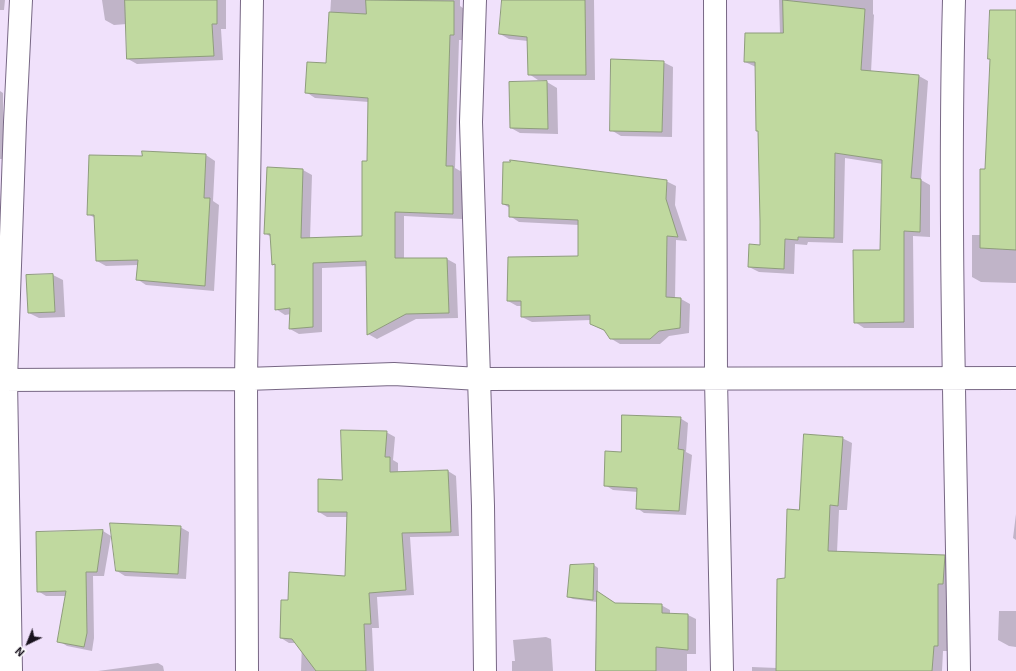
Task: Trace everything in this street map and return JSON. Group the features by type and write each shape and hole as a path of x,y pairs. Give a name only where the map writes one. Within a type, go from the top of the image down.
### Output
{"street":[{"path":"11,671 3,380 14,122 21,0"},
{"path":"247,671 246,379 252,0"},
{"path":"475,0 471,122 483,506 485,671"},
{"path":"714,0 716,379 722,671"},
{"path":"954,0 952,72 959,671"},
{"path":"3,380 246,379 394,374 478,379 1016,378"}],"building":[{"path":"125,0 217,0 217,24 212,24 214,56 127,59"},
{"path":"366,0 454,1 454,35 450,35 446,166 453,166 453,214 395,212 395,258 447,258 449,313 406,314 367,335 366,261 313,263 313,327 289,329 290,308 275,310 275,264 272,265 270,234 264,234 267,167 303,169 301,238 362,236 362,161 367,161 368,98 305,93 307,62 326,63 329,12 366,14"},
{"path":"502,0 585,0 586,75 528,75 527,37 499,34"},
{"path":"783,0 865,9 861,70 919,75 911,178 921,179 920,232 904,231 904,322 854,323 853,250 880,250 882,160 835,153 834,238 798,237 798,240 785,239 784,269 748,267 749,244 760,245 760,221 755,62 744,62 745,33 783,33"},
{"path":"990,10 1016,10 1016,250 980,248 980,169 985,169 990,59 988,59"},
{"path":"611,59 664,61 662,132 610,131"},
{"path":"547,81 548,129 510,128 509,82"},
{"path":"142,151 206,154 204,198 210,198 205,286 136,280 138,260 96,261 94,215 87,215 89,155 142,156"},
{"path":"510,160 667,180 666,199 678,237 667,236 666,297 681,298 680,328 659,331 650,339 610,339 604,330 590,324 590,315 521,317 521,301 507,301 508,257 578,256 578,220 509,217 509,205 502,204 503,162 510,162"},
{"path":"53,274 55,312 28,313 26,275"},
{"path":"622,415 681,417 678,449 684,450 679,511 636,509 637,488 604,486 605,451 621,452"},
{"path":"341,430 387,431 385,457 390,457 390,472 448,470 451,532 402,533 406,590 369,593 371,624 364,624 366,671 316,671 292,639 280,638 281,600 288,600 289,572 345,576 347,512 318,512 318,479 342,480"},
{"path":"804,434 843,437 838,506 830,505 828,551 945,555 943,584 938,584 938,646 934,646 932,671 776,671 777,579 785,578 787,509 799,510"},
{"path":"110,523 181,526 178,574 116,571"},
{"path":"103,530 97,572 86,572 87,633 84,647 57,642 66,591 37,592 36,532"},
{"path":"594,564 593,600 567,597 570,565"},
{"path":"597,591 615,603 662,604 662,613 688,614 688,650 656,647 656,671 596,671"}]}
